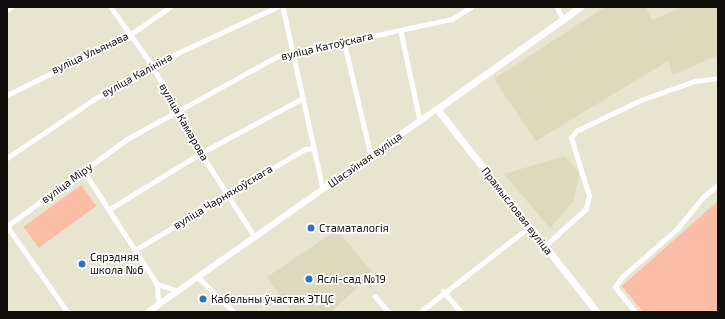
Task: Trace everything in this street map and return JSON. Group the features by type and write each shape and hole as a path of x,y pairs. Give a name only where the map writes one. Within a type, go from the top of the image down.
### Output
{"main road":[{"name":"Шасэйная вуліца","path":"437,109 580,7"},
{"name":"Прамысловая вуліца","path":"437,109 597,312"}],"street":[{"path":"7,10 11,7"},
{"name":"вуліца Камарова","path":"111,7 152,65 201,153 255,237"},
{"name":"вуліца Ульянава","path":"7,95 131,34 170,7"},
{"name":"вуліца Калініна","path":"7,158 93,100 152,65 277,7"},
{"path":"283,7 323,189"},
{"name":"вуліца Катоўскага","path":"127,139 178,114 278,56 452,19 471,7"},
{"path":"557,7 563,19"},
{"path":"401,31 420,122"},
{"path":"344,42 371,155"},
{"path":"545,246 586,209 589,196 571,138 576,130 641,100 695,81 718,78"},
{"path":"110,209 201,153 303,98"},
{"name":"Шасэйная вуліца","path":"150,311 437,109"},
{"name":"вуліца Міру","path":"7,226 127,139"},
{"name":"вуліца Чарняхоўскага","path":"135,250 227,194 314,148"},
{"path":"84,171 110,209 157,284 159,304"},
{"path":"635,312 615,288 622,277 677,229 703,197 718,185"},
{"path":"7,226 68,312"},
{"path":"420,312 443,291 530,227"},
{"path":"198,277 234,312"},
{"path":"157,284 178,291"},
{"path":"443,291 461,312"},
{"path":"375,296 389,312"}],"shaded area":[{"path":"605,7 646,7 652,20 683,7 718,7 718,55 673,75 668,61 536,141 494,79"},
{"path":"565,156 579,173 574,200 550,228 504,174"},
{"path":"81,185 96,206 39,248 24,227"},
{"path":"718,201 718,312 643,312 622,286"},
{"path":"337,230 373,273 331,312 292,312 267,277"}],"place":[{"name":"Стаматалогія","path":"311,228"},
{"name":"Сярэдняя школа №6","path":"82,264"},
{"name":"Яслі-сад №19","path":"309,279"},
{"name":"Кабельны ўчастак ЭТЦС","path":"203,299"}]}
